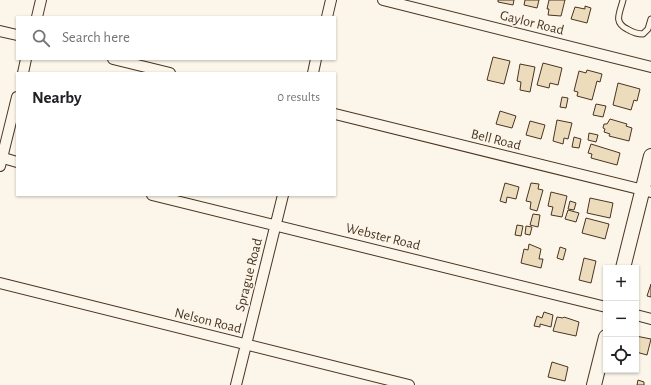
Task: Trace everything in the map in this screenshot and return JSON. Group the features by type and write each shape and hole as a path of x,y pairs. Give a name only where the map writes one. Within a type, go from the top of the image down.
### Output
{"street":[{"path":"37,16 41,0"},
{"path":"327,16 331,0"},
{"name":"Gaylor Road","path":"383,0 651,67"},
{"path":"0,31 16,35"},
{"path":"23,72 26,60"},
{"path":"117,60 166,72"},
{"path":"313,72 316,60"},
{"path":"16,100 1,160 16,162"},
{"name":"Bell Road","path":"336,114 647,191"},
{"path":"624,265 647,191 651,156"},
{"name":"Webster Road","path":"156,196 603,306"},
{"name":"Sprague Road","path":"236,385 283,196"},
{"name":"Nelson Road","path":"0,283 409,385"},
{"path":"639,316 651,319"},
{"path":"594,385 606,337"}],"lane":[{"path":"623,0 619,19 619,23 622,27 633,33 643,34 648,29 651,19"}],"building":[{"path":"498,0 514,0 513,5 498,2"},
{"path":"525,0 539,0 537,8 524,5"},
{"path":"549,0 565,0 561,16 548,15 549,9 547,9"},
{"path":"585,6 591,8 587,23 571,19 575,7 585,9"},
{"path":"493,57 510,61 504,84 487,80"},
{"path":"543,63 562,68 558,85 550,83 549,88 537,85"},
{"path":"520,64 535,67 530,92 520,90 521,82 517,81"},
{"path":"587,70 602,74 600,82 597,81 592,100 577,96 578,92 574,91 579,71 586,73"},
{"path":"618,83 640,89 637,101 634,100 631,110 613,105"},
{"path":"562,97 568,98 566,108 560,107"},
{"path":"596,104 606,106 603,117 593,115"},
{"path":"500,111 516,116 512,128 496,124"},
{"path":"610,119 627,124 626,126 632,128 629,141 609,136 610,134 604,132 604,124 607,124"},
{"path":"557,120 572,123 568,139 564,138 563,144 553,141"},
{"path":"530,121 545,125 541,139 526,135"},
{"path":"589,133 598,135 596,142 588,140"},
{"path":"574,137 581,139 579,148 572,147"},
{"path":"591,144 620,153 617,165 591,158 592,154 588,153"},
{"path":"505,183 519,187 516,199 507,197 506,203 500,201"},
{"path":"531,183 539,184 538,189 543,190 537,211 530,209 531,202 526,201"},
{"path":"551,192 567,196 562,217 551,215 553,207 548,206"},
{"path":"590,198 613,203 610,218 587,213"},
{"path":"570,201 576,203 574,210 568,209"},
{"path":"568,210 579,213 576,222 565,219"},
{"path":"533,214 540,215 538,227 530,225"},
{"path":"586,218 609,224 605,239 582,233"},
{"path":"517,225 523,226 521,236 515,235"},
{"path":"526,226 532,227 530,235 525,234"},
{"path":"529,244 541,249 539,259 543,259 541,268 521,263 524,249 528,250"},
{"path":"560,247 566,249 563,260 557,258"},
{"path":"584,258 596,261 591,283 579,280"},
{"path":"651,284 651,297 647,296"},
{"path":"544,312 553,315 551,327 540,324 540,327 534,326 537,316 542,318"},
{"path":"557,317 564,317 579,322 576,336 553,331"},
{"path":"639,337 651,339 647,355 639,353"},
{"path":"552,362 568,367 565,381 548,377"},
{"path":"638,380 644,382 644,385 637,385"}]}
